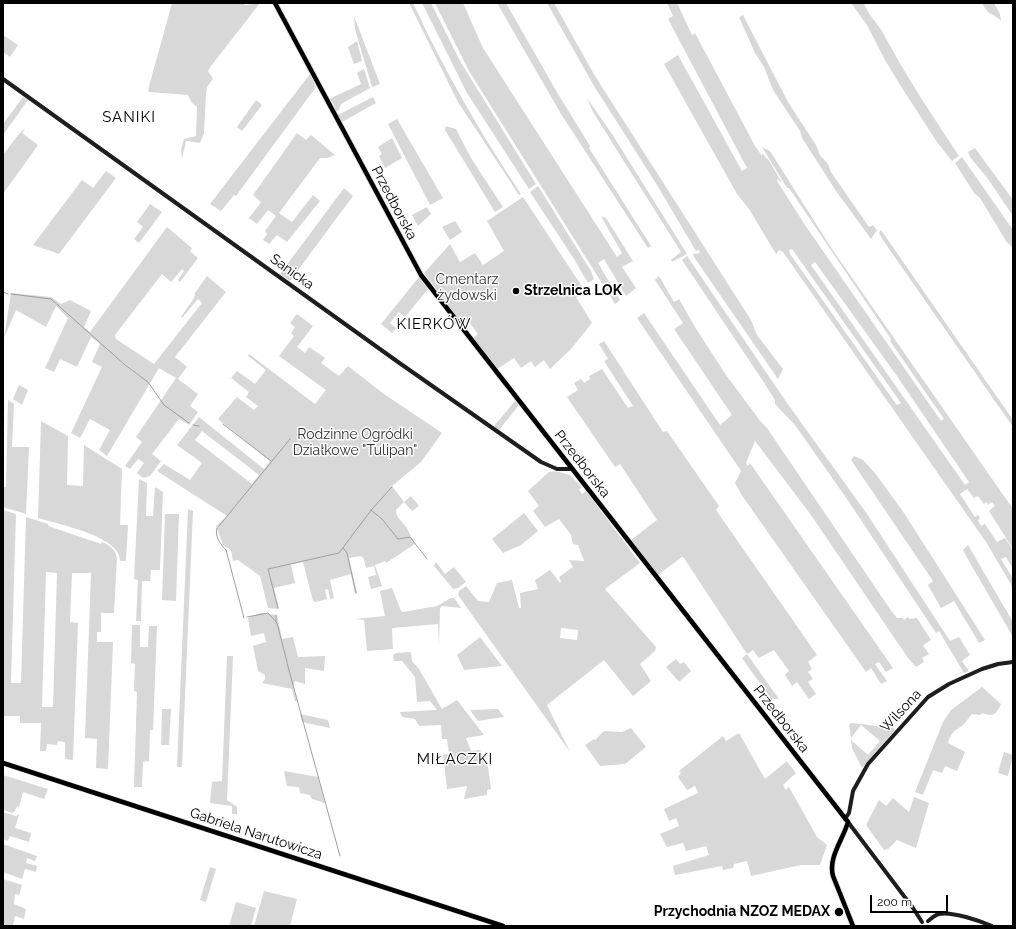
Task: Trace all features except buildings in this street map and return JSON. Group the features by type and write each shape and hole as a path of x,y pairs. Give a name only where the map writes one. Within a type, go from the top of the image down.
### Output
{"main road":[{"name":"Przedborska","path":"275,3 421,275 846,820"},
{"name":"Gabriela Narutowicza","path":"3,763 503,926"},
{"path":"846,820 832,868 833,876 853,926"}],"street":[{"name":"Sanicka","path":"3,79 398,362 541,462 557,469 572,469"},
{"name":"Wilsona","path":"846,820 849,813 853,791 868,764 928,697 949,684 982,669 998,664 1013,662"},
{"name":"Przedborska","path":"846,820 926,923"},
{"path":"926,923 943,914 962,917 992,926"}],"green space":[{"path":"172,3 243,3 245,5 260,3 208,71 213,79 207,87 204,133 200,143 186,141 182,159 181,150 184,139 196,136 197,107 192,103 188,95 149,92 148,90"},
{"path":"409,3 413,3 437,53 463,101 521,194 519,195 458,102"},
{"path":"422,3 431,3 460,61 536,184 529,189 467,93"},
{"path":"435,3 463,3 483,48 617,257 622,253 601,216 606,218 633,261 622,267 636,288 626,296 604,259 598,263 620,300 615,304 469,71"},
{"path":"497,3 506,3 558,94 590,146 589,148 651,246 648,248 561,114"},
{"path":"547,3 554,3 595,76 751,320 757,335 783,369 778,379 694,257 693,254 700,253 699,250 696,251 657,185 594,86"},
{"path":"667,3 677,3 692,35 695,33 755,146 762,156 762,153 770,162 782,183 777,179 777,181 805,225 941,421 944,419 890,341 891,339 789,188 787,188 762,147 770,151 832,249 1013,509 1013,549 989,511 995,506 992,502 988,505 987,502 984,504 978,496 974,498 967,489 960,494 975,517 978,515 980,518 978,520 981,526 985,524 997,542 1005,538 1013,550 1013,569 1006,557 1001,559 1013,579 1013,588 986,542 783,252 779,250 776,254 749,209 737,194 664,64 678,55 742,171 747,168 668,19 673,16","holes":["792,249 901,403 897,405 894,401 790,254 789,250","815,262 897,376 969,482 965,485 811,265"]},
{"path":"851,3 864,3 869,14 882,31 909,79 959,156 952,161 937,142 900,85 867,25"},
{"path":"982,3 994,3 1000,14 1001,21 989,12"},
{"path":"743,15 788,102 816,145 820,155 828,164 831,172 869,227 873,225 877,230 871,239 836,191 802,138 800,131 773,90 764,67 755,53 739,17"},
{"path":"354,16 380,84 372,87 355,29"},
{"path":"3,35 18,45 10,57 3,52"},
{"path":"357,41 362,61 354,64 348,47"},
{"path":"364,69 370,88 341,104 339,110 336,111 333,103 329,99 361,84 357,73"},
{"path":"310,74 316,87 236,196 234,195 221,211 210,204"},
{"path":"23,97 28,100 3,135 3,124"},
{"path":"373,97 376,103 342,122 338,115"},
{"path":"587,98 612,134 687,254 672,262 671,260 681,252 593,112"},
{"path":"256,100 262,105 242,131 237,127"},
{"path":"397,119 443,198 430,205 388,124"},
{"path":"446,126 456,129 471,158 503,207 495,212 445,130"},
{"path":"26,127 22,133 38,145 3,194 3,155"},
{"path":"297,133 306,140 311,135 335,155 327,158 320,158 279,213 292,222 313,195 320,201 287,242 277,235 269,244 263,240 267,234 265,231 276,216 268,210 257,224 249,218 261,202 253,195"},
{"path":"392,138 402,158 385,168 379,156 382,154 378,147"},
{"path":"975,148 1013,200 1013,216 988,179 970,157 968,152"},
{"path":"962,157 1013,230 1013,248 1006,241 980,198 974,193 955,163"},
{"path":"106,171 116,178 59,254 33,245 82,180 93,188"},
{"path":"538,186 591,271 594,279 588,283 530,192"},
{"path":"344,188 353,196 290,281 280,274"},
{"name":"Cmentarz żydowski","path":"523,197 585,291 576,297 592,323 571,349 550,369 544,360 535,367 531,361 521,368 514,358 497,369 473,338 478,334 470,323 464,327 424,273 450,244 460,262 475,253 483,265 504,251 487,221"},
{"path":"150,204 162,212 139,243 134,239 143,227 137,222"},
{"path":"427,207 431,214 418,226 412,215"},
{"path":"455,221 462,232 450,240 442,227"},
{"path":"167,227 192,248 190,251 198,258 180,282 178,280 184,271 182,269 171,282 162,274 115,335 116,339 154,364 202,303 198,299 182,318 181,317 207,276 226,292 175,357 187,367 178,379 198,394 190,406 198,412 189,425 179,419 152,454 161,461 150,476 143,478 137,473 144,463 138,459 130,469 125,466 142,442 136,437 176,378 159,368 107,456 99,450 110,430 90,419 80,438 71,433 102,367 92,362 100,344 91,337 77,367 60,359 54,372 45,368 68,318 56,306 46,327 16,310 4,338 11,293 51,297 61,304 70,300 91,311 84,327 90,332"},
{"path":"881,230 1013,420 1013,427 883,240 879,233"},
{"path":"687,256 787,403 867,514 950,641 959,637 970,655 962,661 969,671 964,673 939,631 936,633 849,502 795,425 775,404 775,400 763,381 682,260"},
{"path":"659,276 674,302 679,299 726,375 767,428 892,612 897,618 903,618 904,620 908,617 910,619 917,618 931,640 923,645 929,654 922,658 924,662 916,667 908,658 811,515 755,441 746,463 748,466 750,463 893,668 886,672 879,662 875,664 887,681 881,684 871,668 866,672 741,494 735,483 741,471 637,318 644,313 720,425 732,415 674,329 683,323 655,280"},
{"path":"419,277 428,289 405,317 399,312 390,323 396,328 392,333 381,324"},
{"name":"Rodzinne Ogródki Działkowe \"Tulipan\"","path":"297,314 313,326 297,347 305,353 309,347 325,358 321,363 339,376 348,366 384,394 442,433 421,462 392,486 404,502 396,510 397,516 407,528 415,544 386,563 385,561 375,565 382,586 371,589 368,577 376,575 374,566 366,568 364,559 361,556 349,558 357,593 355,594 351,574 330,580 334,598 330,599 328,589 325,590 327,599 316,602 313,601 303,562 291,564 295,583 274,588 279,609 268,608 260,576 238,560 233,561 231,550 223,545 216,526 227,516 157,471 164,464 190,480 202,463 177,445 199,417 264,469 270,461 218,419 237,397 254,410 258,406 246,397 249,392 231,378 237,371 255,384 266,370 248,356 249,354 315,404 326,390 279,356 294,336 291,333 295,327 290,323","holes":["202,431 259,475 252,484 195,440"]},
{"path":"604,341 663,432 667,431 719,506 716,510 817,655 808,662 812,669 808,672 813,679 808,682 816,694 809,699 797,682 792,686 785,675 789,671 774,650 759,658 753,650 747,654 684,558 682,557 658,575 631,540 657,520 620,464 615,467 567,397 578,390 574,383 581,379 584,383 590,379 589,376 602,369 628,408 633,406 604,361 608,359 599,344"},
{"path":"19,385 28,390 22,405 13,399"},
{"path":"8,400 14,404 12,447 29,447 26,514 3,507 3,487 6,487"},
{"path":"515,401 519,405 499,430 494,426"},
{"path":"41,421 68,436 67,485 83,486 84,445 122,469 120,525 128,525 126,561 120,561 118,552 100,538 86,532 38,518"},
{"path":"854,456 863,460 875,473 904,513 985,640 979,643 954,601 941,608 928,585 933,581 851,460"},
{"path":"555,471 570,475 582,487 579,490 582,494 586,491 640,563 605,589 656,647 655,651 640,664 651,681 633,696 604,660 547,705 570,752 458,595 459,591 466,586 478,601 489,602 497,583 512,580 519,608 521,608 520,593 538,589 535,580 550,570 560,583 561,581 559,577 573,567 569,560 584,561 578,545 573,544 571,535 559,519 545,527 533,511 539,506 528,491 549,472","holes":["561,628 578,630 577,640 560,638"]},
{"path":"139,479 147,483 146,516 153,516 155,487 163,492 160,570 151,570 150,581 142,581 141,621 136,621 138,580 134,579"},
{"path":"411,496 419,506 412,511 404,502"},
{"path":"188,509 193,511 182,767 177,767"},
{"path":"3,510 16,514 11,683 21,683 26,517 101,544 102,542 114,550 117,559 114,613 101,613 101,632 97,632 97,642 113,642 108,769 96,768 97,739 85,738 91,573 72,573 70,622 78,623 73,760 65,759 65,742 58,741 57,745 47,744 46,751 40,751 41,723 20,723 20,716 4,716","holes":["46,572 57,573 53,707 42,707"]},
{"path":"524,513 538,531 521,545 503,553 492,539"},
{"path":"165,514 179,514 176,601 162,600"},
{"path":"968,545 1013,622 1013,637 963,550"},
{"path":"436,562 445,574 454,567 466,582 458,588 453,589 434,566"},
{"path":"392,588 401,611 403,612 437,606 451,598 454,598 461,608 442,606 440,608 439,646 438,624 392,628 393,649 367,651 364,620 354,619 385,616 380,591"},
{"path":"261,613 277,615 282,639 293,637 298,657 325,656 324,671 305,668 305,684 295,681 293,686 297,701 295,701 292,689 262,683 265,679 265,675 258,671 253,646 266,642 264,633 251,636 248,618"},
{"path":"132,625 140,625 140,647 148,647 149,626 157,626 153,730 150,730 149,761 143,762 142,787 134,787 137,692 134,691 135,664 131,663"},
{"path":"480,637 502,666 464,670 457,655"},
{"path":"411,652 412,661 419,669 442,709 457,700 484,735 466,738 471,751 480,750 488,767 491,789 487,790 487,795 464,799 467,786 447,789 443,755 449,754 447,739 442,739 441,725 419,726 415,719 402,717 400,712 437,710 430,701 417,702 415,677 402,661 394,661 393,655 396,653"},
{"path":"747,654 779,699 771,699 742,658"},
{"path":"227,656 233,656 227,800 237,807 237,814 232,814 232,806 210,803 212,782 222,781"},
{"path":"676,659 680,664 684,662 691,671 679,682 666,667"},
{"path":"982,687 1001,704 998,710 992,715 983,713 979,715 972,714 964,724 954,732 948,743 965,752 957,771 945,766 942,773 933,770 923,795 915,792 943,722 951,710"},
{"path":"162,709 171,709 169,745 161,745"},
{"path":"498,709 504,717 478,721 470,710"},
{"path":"300,714 328,720 330,728 302,722"},
{"path":"852,723 894,728 894,731 862,768 852,748 851,740 868,755 880,741 861,725 851,738 849,724"},
{"path":"631,728 646,747 625,764 600,766 585,745 594,739 595,740 604,731 622,732"},
{"path":"739,733 765,779 787,761 796,773 783,785 786,790 789,787 817,837 827,845 820,865 801,865 751,876 747,861 734,864 733,868 723,870 722,866 675,875 673,866 709,855 706,846 686,851 683,843 667,847 660,834 679,826 676,818 669,821 664,809 698,793 695,786 687,790 678,777 681,773 679,771 723,736 726,741"},
{"path":"1004,752 1013,755 1008,776 998,773"},
{"path":"284,771 318,777 325,803 312,799 310,795 300,793 299,787 287,786"},
{"path":"3,775 48,789 44,799 23,792 19,807 17,806 15,811 12,813 3,810"},
{"path":"914,797 929,803 916,848 897,840 888,849 884,850 866,825 879,800 886,806 893,798 909,812"},
{"path":"3,812 16,816 19,814 15,828 31,833 29,842 10,836 8,841 3,839"},
{"path":"3,844 37,856 35,861 27,858 26,863 37,866 36,872 25,869 22,879 3,872"},
{"path":"210,867 216,869 206,902 200,900"},
{"path":"3,879 22,885 19,895 15,894 14,904 26,909 24,919 15,916 13,926 3,926"},
{"path":"264,891 297,899 290,926 254,926"},
{"path":"236,902 256,908 251,926 229,926"}],"waterway":[{"path":"3,292 8,294"},
{"path":"11,294 51,299 125,365 148,382 164,405 189,423"},
{"path":"223,424 271,461"},
{"path":"193,425 199,426"},
{"path":"219,526 290,439"},
{"path":"278,608 268,569 339,553 372,509 392,487"},
{"path":"371,510 382,519 398,539 410,537 427,559"},
{"path":"217,528 216,534 220,543 226,550 244,618"},
{"path":"343,548 347,553 356,593"},
{"path":"247,617 268,613 277,623 287,662"},
{"path":"276,615 276,621"},
{"path":"287,663 340,856"}],"place":[{"name":"Strzelnica LOK","path":"516,291"},
{"name":"Przychodnia NZOZ MEDAX","path":"839,912"}],"district":[{"name":"SANIKI","path":"129,117"},
{"name":"KIERKÓW","path":"434,324"},
{"name":"MIŁACZKI","path":"455,759"}]}
